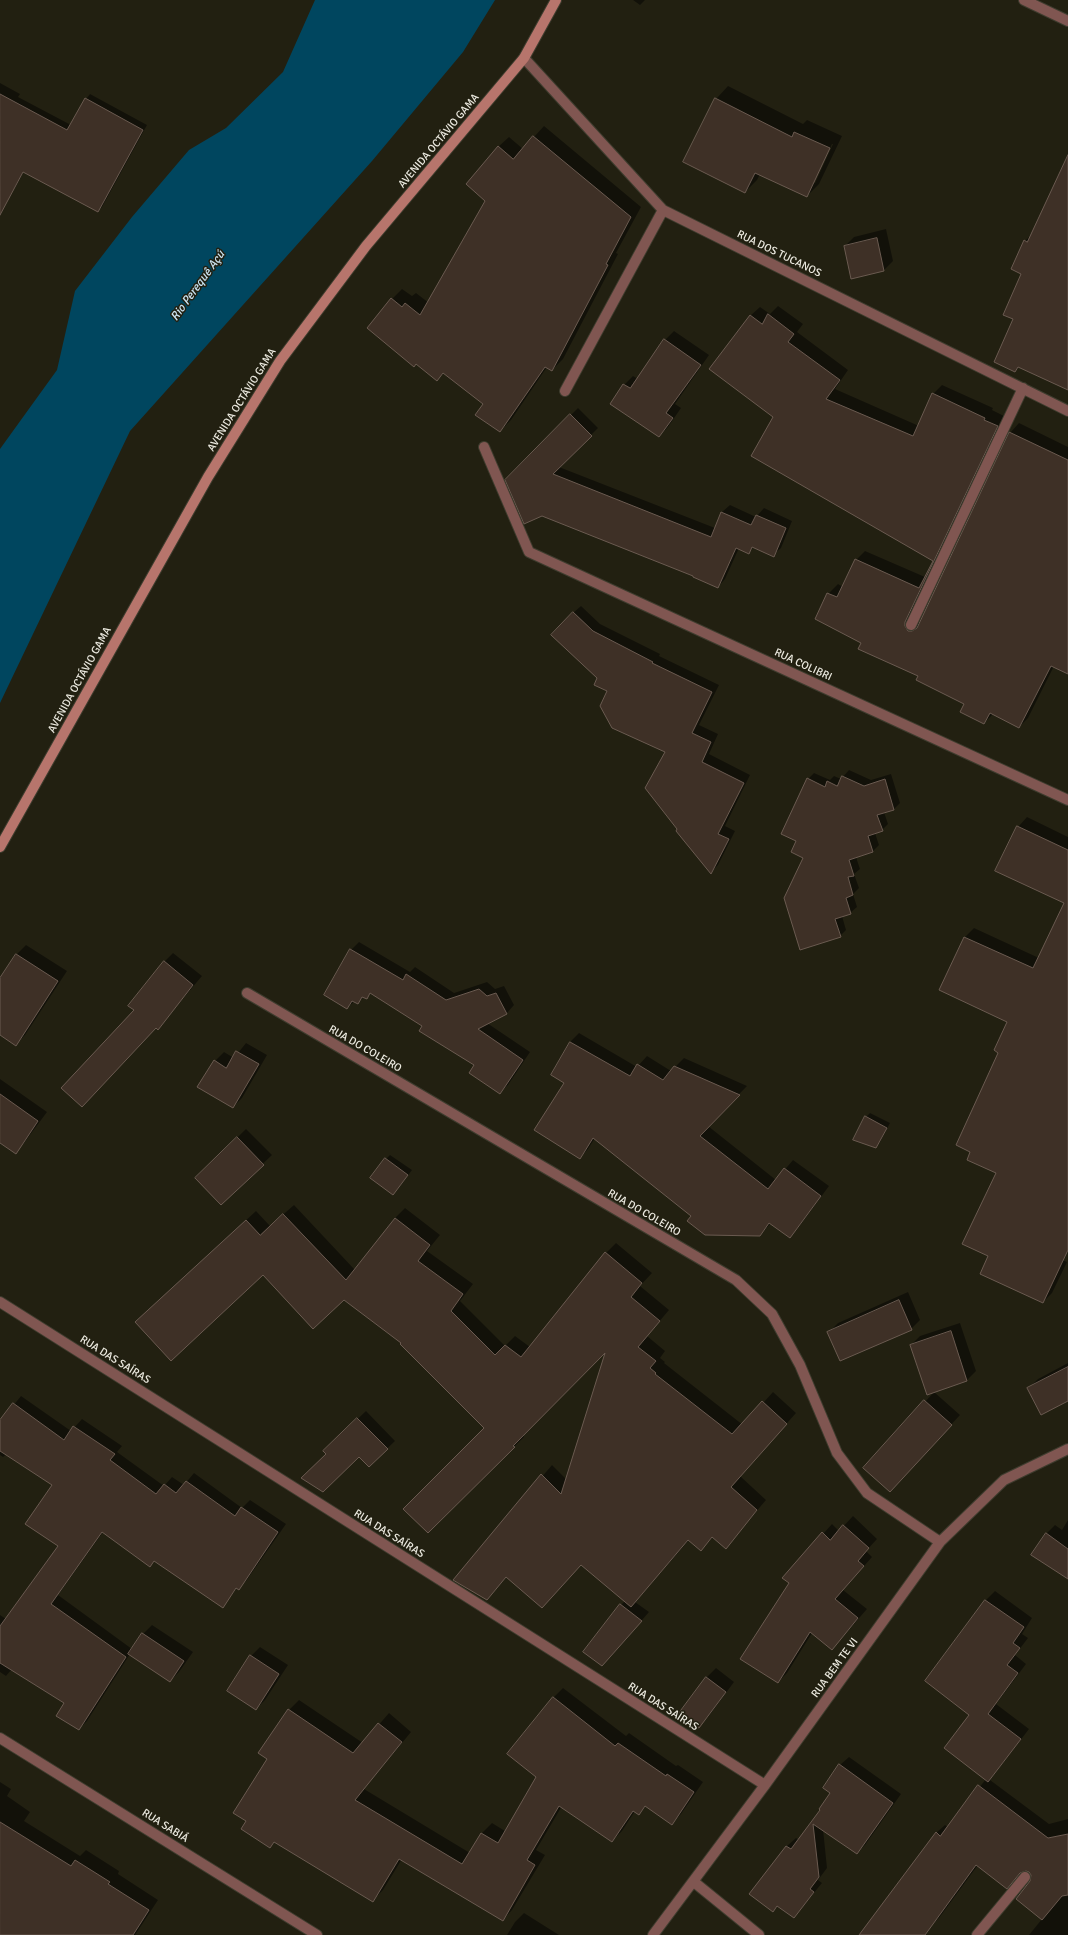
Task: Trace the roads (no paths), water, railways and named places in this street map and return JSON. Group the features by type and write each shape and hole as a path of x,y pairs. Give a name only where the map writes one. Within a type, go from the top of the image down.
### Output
{"street":[{"name":"AVENIDA OCTÁVIO GAMA","path":"0,847 208,477 280,361 366,246 524,58 556,0"},
{"path":"1024,0 1068,21"},
{"name":"RUA DOS TUCANOS","path":"524,58 663,210 1068,411"},
{"path":"565,391 663,210"},
{"path":"911,625 1023,388"},
{"name":"RUA COLIBRI","path":"484,447 529,552 1068,800"},
{"name":"RUA DO COLEIRO","path":"246,993 736,1280 772,1314 800,1366 837,1454 867,1493 940,1542"},
{"name":"RUA DAS SAÍRAS","path":"0,1302 765,1785"},
{"name":"RUA BEM TE VI","path":"653,1935 765,1785 940,1542 1004,1480 1068,1449"},
{"name":"RUA SABIÁ","path":"0,1738 317,1935"},
{"path":"977,1935 1025,1877"},
{"path":"694,1882 758,1935"}],"water":[{"name":"Rio Perequê Açú","path":"315,0 495,0 463,52 372,161 130,431 0,703 0,449 57,370 75,291 132,217 189,150 226,128 283,72"}]}
